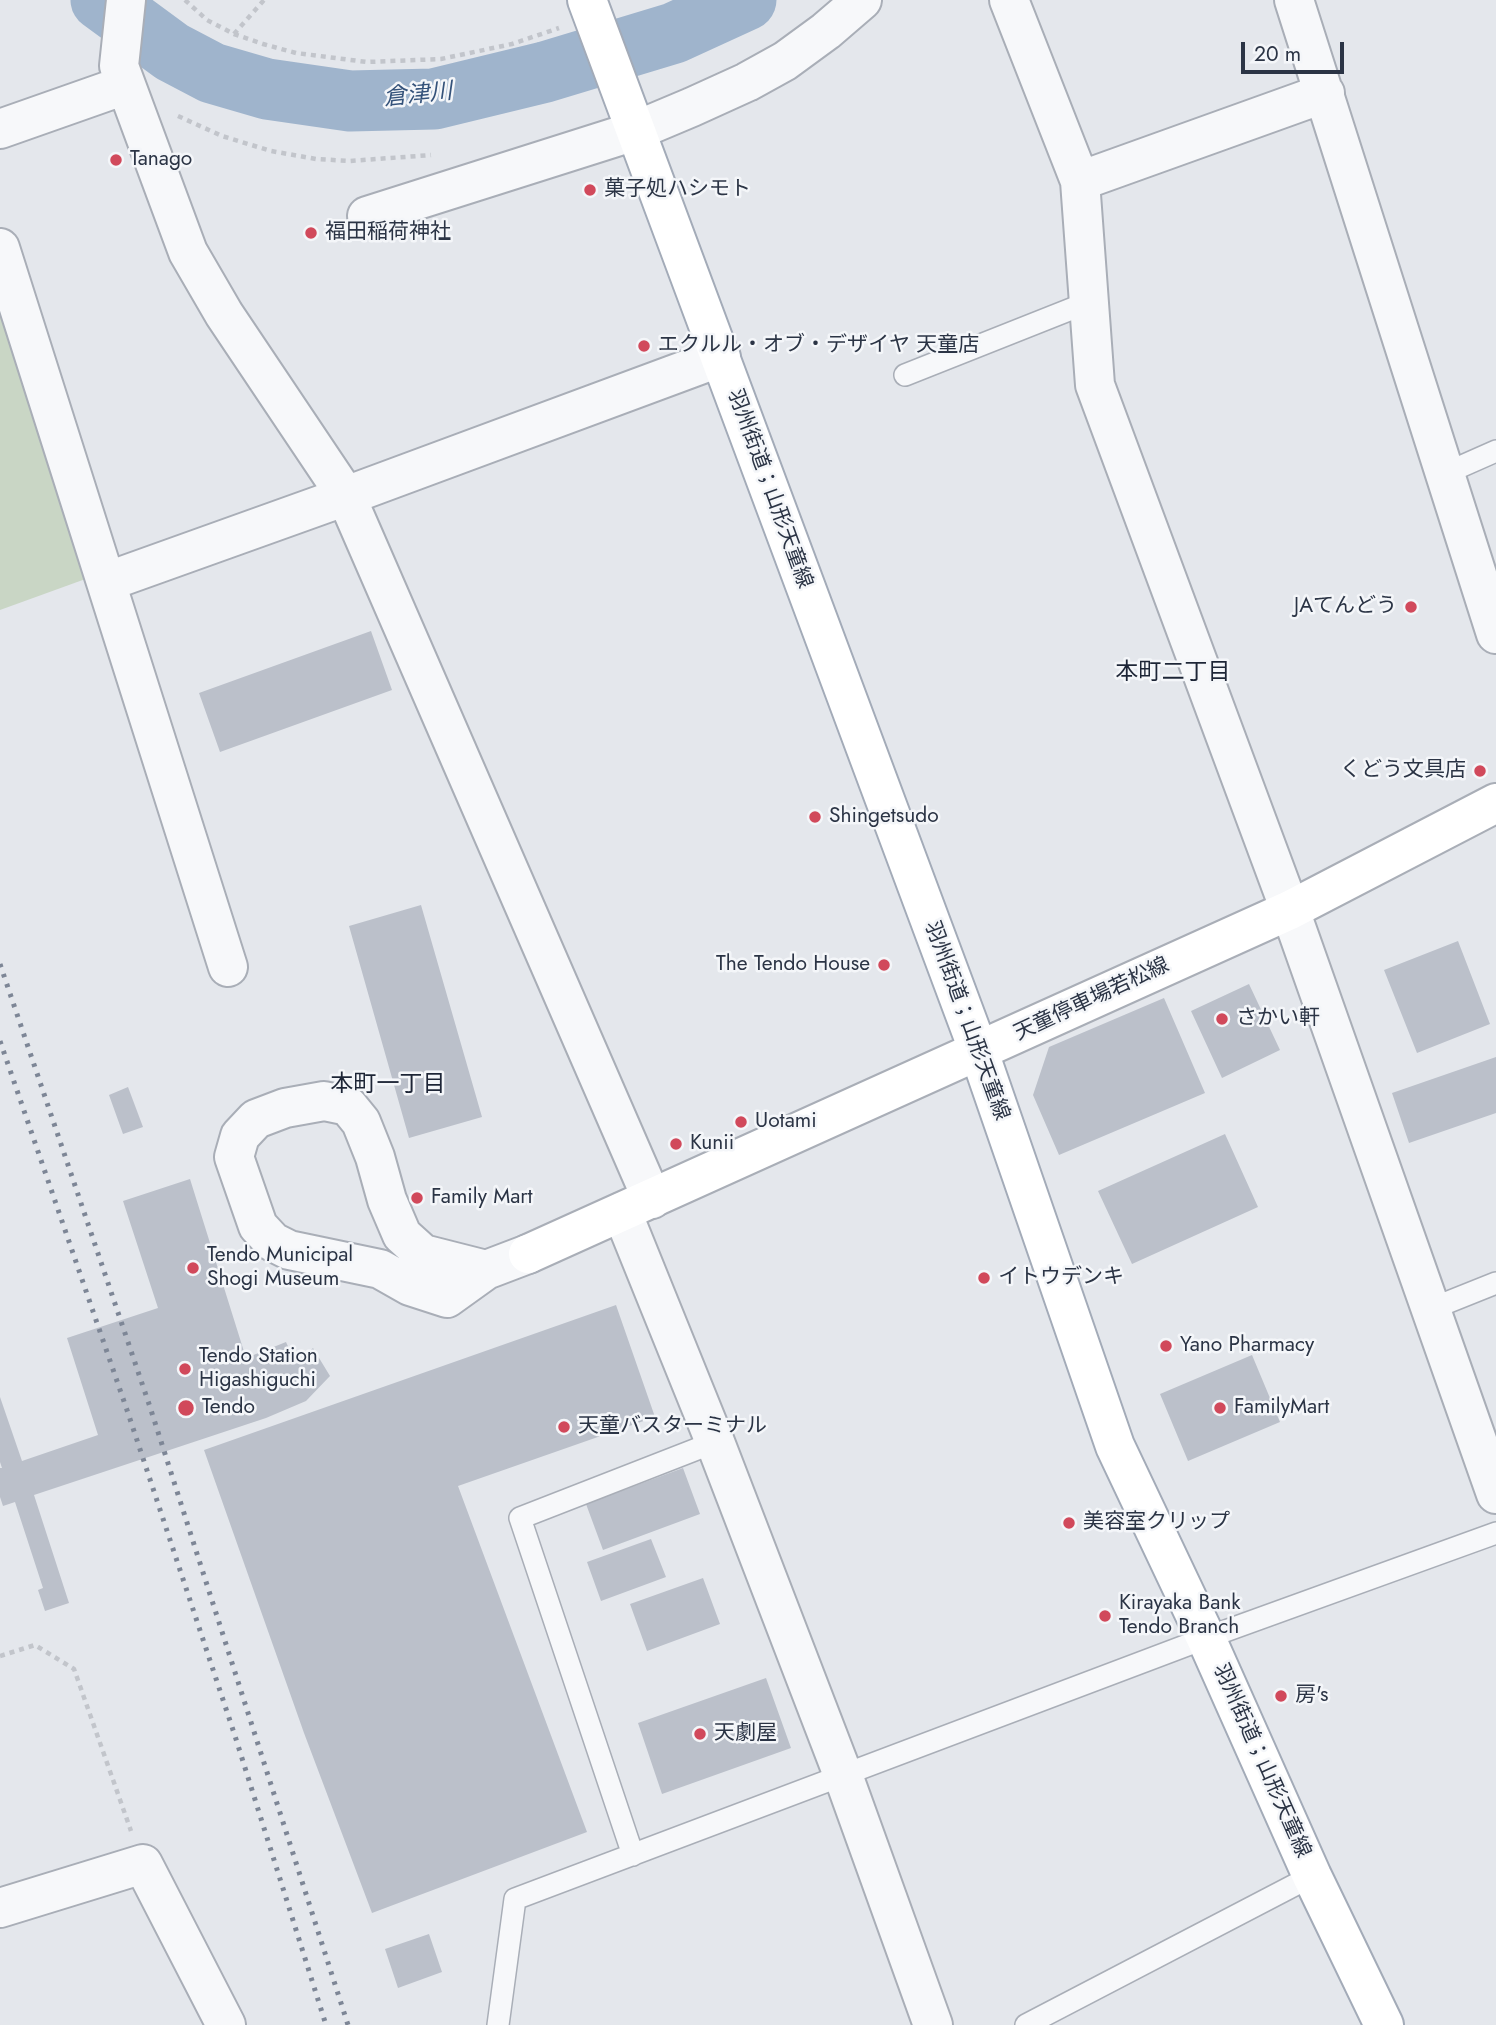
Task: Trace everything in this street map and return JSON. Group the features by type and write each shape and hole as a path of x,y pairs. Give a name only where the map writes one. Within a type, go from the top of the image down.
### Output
{"main road":[{"name":"羽州街道；山形天童線","path":"592,13 979,1052 1115,1446 1206,1637 1312,1876 1384,2025"},
{"name":"天童停車場若松線","path":"528,1254 1290,910 1496,803"}],"street":[{"path":"126,0 122,76 188,252 223,314 346,496 637,1205 715,1442 843,1775 933,2025"},
{"path":"367,216 747,82 785,61 862,0"},
{"path":"1009,0 1080,181 1095,385 1290,910 1496,1494"},
{"path":"1294,0 1496,634"},
{"path":"0,129 122,76"},
{"path":"1080,181 1325,93"},
{"path":"0,248 228,967"},
{"path":"106,582 721,357"},
{"path":"486,1270 423,1254 402,1235 387,1200 375,1157 361,1122 348,1106 324,1101 285,1108 256,1119 240,1136 234,1157 258,1226 273,1242 289,1250 380,1269 410,1286 447,1298 486,1270 528,1254"},
{"path":"0,1908 143,1864 226,2025"}],"lane":[{"path":"905,375 1089,302"},
{"path":"1444,474 1496,451"},
{"path":"1431,1309 1496,1283"},
{"path":"633,1854 520,1518 715,1442"},
{"path":"498,2025 515,1899 1206,1637 1496,1533"},
{"path":"1026,2025 1312,1876"}],"path":[{"path":"185,0 207,20 234,34 296,53 367,62 441,59 512,44 551,32 592,13"},
{"path":"234,34 264,0"},
{"path":"172,113 222,136 271,151 316,159 360,161 440,154"},
{"path":"0,1656 35,1645 74,1669 143,1864"}],"green space":[{"path":"0,301 91,577 0,610"}],"building":[{"path":"371,631 392,690 220,752 199,693"},
{"path":"421,905 482,1117 409,1138 349,926"},
{"path":"1458,941 1490,1024 1417,1053 1384,970"},
{"path":"1249,984 1280,1050 1222,1078 1191,1011"},
{"path":"1164,998 1205,1093 1059,1155 1033,1095 1049,1047"},
{"path":"1496,1057 1496,1113 1409,1143 1392,1093"},
{"path":"128,1087 143,1127 123,1134 109,1095"},
{"path":"1225,1134 1258,1207 1132,1264 1098,1191"},
{"path":"190,1179 246,1358 286,1342 296,1364 313,1348 330,1376 306,1401 266,1418 34,1495 69,1603 45,1611 38,1590 43,1588 15,1502 3,1506 0,1497 0,1397 22,1461 98,1435 67,1338 158,1308 123,1201"},
{"path":"616,1305 655,1417 458,1486 587,1832 372,1913 304,1733 204,1450"},
{"name":"FamilyMart","path":"1252,1355 1280,1422 1188,1461 1160,1394"},
{"path":"683,1468 700,1514 603,1550 586,1504"},
{"path":"651,1539 666,1577 601,1601 587,1562"},
{"path":"703,1578 720,1624 647,1651 630,1604"},
{"path":"766,1678 791,1748 662,1794 638,1723"},
{"path":"429,1934 442,1972 398,1988 385,1949"}],"waterway":[{"name":"倉津川","path":"101,0 172,52 212,73 267,89 350,101 434,99 545,72 674,33 746,0"}],"railway":[{"path":"0,964 150,1407 348,2025"},
{"path":"0,1041 128,1413 235,1736 326,2025"}],"place":[{"name":"Tanago","path":"116,160"},
{"name":"菓子処ハシモト","path":"590,190"},
{"name":"福田稲荷神社","path":"311,233"},
{"name":"エクルル・オブ・デザイヤ 天童店","path":"644,346"},
{"name":"JAてんどう","path":"1411,607"},
{"name":"くどう文具店","path":"1480,771"},
{"name":"Shingetsudo","path":"815,817"},
{"name":"The Tendo House","path":"884,965"},
{"name":"さかい軒","path":"1222,1019"},
{"name":"Uotami","path":"741,1122"},
{"name":"Kunii","path":"676,1144"},
{"name":"Family Mart","path":"417,1198"},
{"name":"Tendo Municipal Shogi Museum","path":"193,1268"},
{"name":"イトウデンキ","path":"984,1278"},
{"name":"Yano Pharmacy","path":"1166,1346"},
{"name":"Tendo Station Higashiguchi","path":"185,1369"},
{"name":"Tendo","path":"186,1408"},
{"name":"FamilyMart","path":"1220,1408"},
{"name":"天童バスターミナル","path":"564,1427"},
{"name":"美容室クリップ","path":"1069,1523"},
{"name":"Kirayaka Bank Tendo Branch","path":"1105,1616"},
{"name":"房's","path":"1281,1696"},
{"name":"天劇屋","path":"700,1734"}],"district":[{"name":"本町二丁目","path":"1173,673"},
{"name":"本町一丁目","path":"388,1085"}]}
